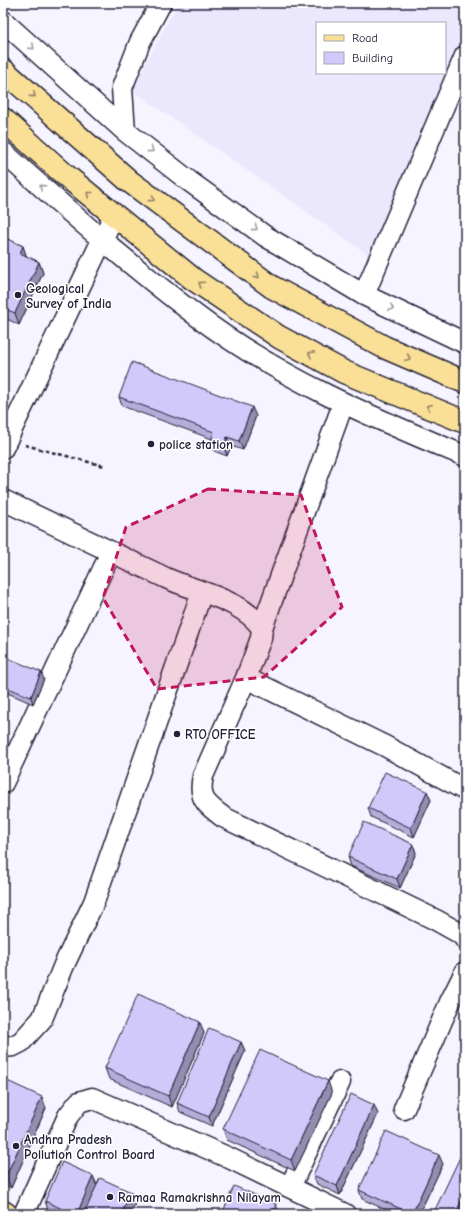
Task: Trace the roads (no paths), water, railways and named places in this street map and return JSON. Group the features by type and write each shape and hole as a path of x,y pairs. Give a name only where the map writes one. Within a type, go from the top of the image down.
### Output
{"main road":[{"path":"3,70 130,181 272,286 384,347 465,382"},
{"path":"3,119 64,174 193,279 279,337 344,372 465,422"}],"street":[{"path":"125,131 122,88 140,42 161,3"},
{"path":"3,21 125,131 189,181 265,236 364,295 465,343"},
{"path":"364,295 465,56"},
{"path":"3,152 102,241 198,317 222,333 280,370 343,404 465,456"},
{"path":"5,444 114,214"},
{"path":"343,404 262,628 261,638 246,678 203,776 201,787 202,798 222,817 436,920 463,931"},
{"path":"3,500 111,552 249,613 262,628"},
{"path":"3,783 111,552"},
{"path":"3,1047 13,1046 21,1042 42,1019 64,965 94,902 202,592"},
{"path":"246,678 384,746 465,790"},
{"path":"404,1108 450,1002 465,972"},
{"path":"290,1187 340,1082"},
{"path":"24,1214 68,1116 79,1102 92,1098 227,1156 345,1214"}],"place":[{"name":"Geological Survey of India","path":"18,295"},
{"name":"police station","path":"151,444"},
{"name":"RTO OFFICE","path":"177,734"},
{"name":"Andhra Pradesh Pollution Control Board","path":"16,1146"},
{"name":"Ramaa Ramakrishna Nilayam","path":"110,1197"}]}
